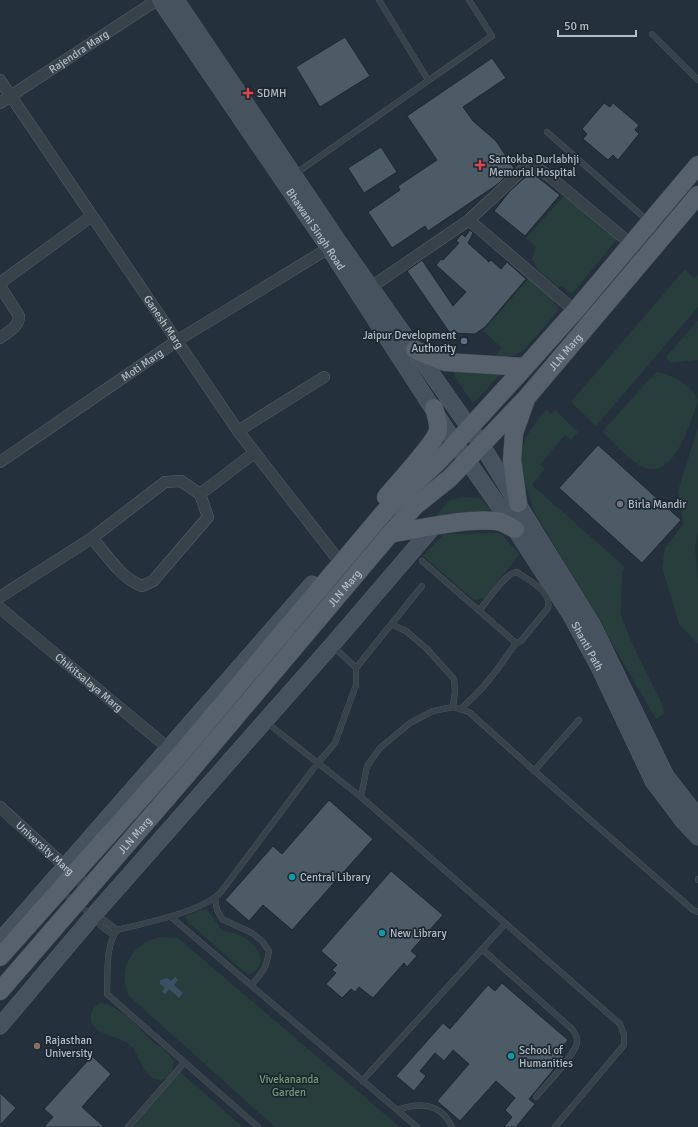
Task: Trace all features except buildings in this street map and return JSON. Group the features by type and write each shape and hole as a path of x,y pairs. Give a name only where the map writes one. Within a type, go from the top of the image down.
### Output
{"main road":[{"name":"Bhawani Singh Road","path":"160,0 329,248 434,408 466,461"},
{"name":"Bhawani Singh Road","path":"176,0 294,175 481,444 593,626 666,776 698,817"},
{"name":"JLN Marg","path":"0,957 60,891 70,871 337,561 386,510 439,461 469,426 575,311 698,165"},
{"name":"JLN Marg","path":"0,991 75,903 90,889 345,590 390,534 415,506 450,478 528,396 698,195"},
{"path":"415,350 445,362 524,367"},
{"path":"518,503 512,460 514,434 528,396"},
{"path":"337,561 431,442 438,431 434,408"},
{"name":"Shanti Path","path":"466,461 515,529 574,621 599,667 653,781 684,822 698,837"},
{"path":"390,534 434,526 484,522 501,522 515,529"},
{"path":"0,1026 96,918 434,526"},
{"path":"0,941 70,871"}],"street":[{"name":"Rajendra Marg","path":"0,103 157,0"},
{"name":"Ganesh Marg","path":"0,80 178,340 238,431 337,561"},
{"path":"371,287 469,220 530,162 631,244"},
{"path":"0,283 92,216"},
{"path":"469,220 575,311"},
{"name":"Moti Marg","path":"0,462 178,340 329,248"},
{"path":"0,286 19,316 19,321 15,328 0,338"},
{"path":"238,431 324,377"},
{"path":"200,494 254,453"},
{"path":"0,597 92,538 165,482 181,481 200,494 208,517 153,581 142,586 135,584 123,574 92,538"},
{"name":"Chikitsalaya Marg","path":"0,608 173,752"},
{"name":"University Marg","path":"0,807 90,889"}],"lane":[{"path":"379,0 428,80"},
{"path":"294,175 492,36 469,0"},
{"path":"652,34 698,80"},
{"path":"548,132 649,222"},
{"path":"422,561 516,643"},
{"path":"460,709 473,699 489,680 516,643 521,641 548,608 550,601 547,595 517,572 513,572 507,576 479,611"},
{"path":"258,1127 107,994 109,949 113,935 117,930 171,917 215,898 317,764 335,743 356,685 356,668 422,586"},
{"path":"391,624 406,631 427,649 454,679 456,691 454,707"},
{"path":"332,645 356,668"},
{"path":"361,798 367,766 380,748 410,723 433,711 454,707 469,712 693,910 698,912"},
{"path":"534,771 579,720"},
{"path":"265,721 361,798 620,1024 624,1036 624,1045 555,1127"},
{"path":"60,891 96,918 104,920 117,930"},
{"path":"215,898 216,910 222,919 252,933 262,941 269,951 268,962 262,974 252,984"},
{"path":"171,917 252,984 362,1081 417,1127"},
{"path":"96,918 101,926 113,935"},
{"path":"362,1081 505,924"},
{"path":"482,949 572,1029 576,1035 578,1043 573,1052 536,1097"},
{"path":"128,1127 184,1063"},
{"path":"397,1110 420,1104 432,1107 449,1120 452,1127"}],"green space":[{"path":"565,195 617,239 574,292 569,292 562,286 558,287 538,270 532,259 536,247 526,238"},
{"path":"685,269 694,279 698,275 698,307 596,426 571,402"},
{"path":"530,277 551,297 559,310 523,351 516,355 491,360 502,348 483,331"},
{"path":"698,320 698,360 670,363 667,356"},
{"path":"453,371 503,371 473,404 455,377"},
{"path":"656,372 668,375 681,381 691,390 698,401 679,448 671,459 663,466 653,469 641,466 626,455 602,432"},
{"path":"546,410 551,414 555,410 578,432 571,440 565,435 540,464 545,469 532,485 625,567 622,573 621,615 630,639 662,704 664,714 656,719 533,509 524,480 521,457 527,435"},
{"path":"698,427 698,533 695,546 698,579 698,644 679,624 662,567 665,548 683,524 678,491"},
{"path":"462,497 480,498 497,517 434,518 450,500"},
{"path":"500,533 520,554 484,598 474,600 423,556 444,534"},
{"path":"201,910 207,910 222,930 237,934 255,947 261,959 260,965 256,970 248,975 188,922 185,916"},
{"name":"Vivekananda Garden","path":"160,937 178,938 400,1127 275,1127 129,996 125,982 128,961 137,949 145,943"},
{"path":"102,1003 124,1014 155,1044 160,1046 166,1052 174,1061 173,1069 169,1076 158,1080 153,1078 144,1069 132,1047 120,1039 95,1028 92,1023 92,1011 95,1007"},
{"path":"180,1072 243,1127 131,1127"}],"water":[{"path":"175,977 178,980 174,985 183,993 179,998 169,989 165,994 162,992 165,988 160,984 160,980 167,978 171,981"}],"place":[{"name":"SDMH","path":"248,93"},
{"name":"Santokba Durlabhji Memorial Hospital","path":"480,165"},
{"name":"Jaipur Development Authority","path":"464,341"},
{"name":"Birla Mandir","path":"620,504"},
{"name":"Central Library","path":"292,877"},
{"name":"New Library","path":"382,933"},
{"name":"Rajasthan University","path":"37,1046"},
{"name":"School of Humanities","path":"511,1056"}]}
